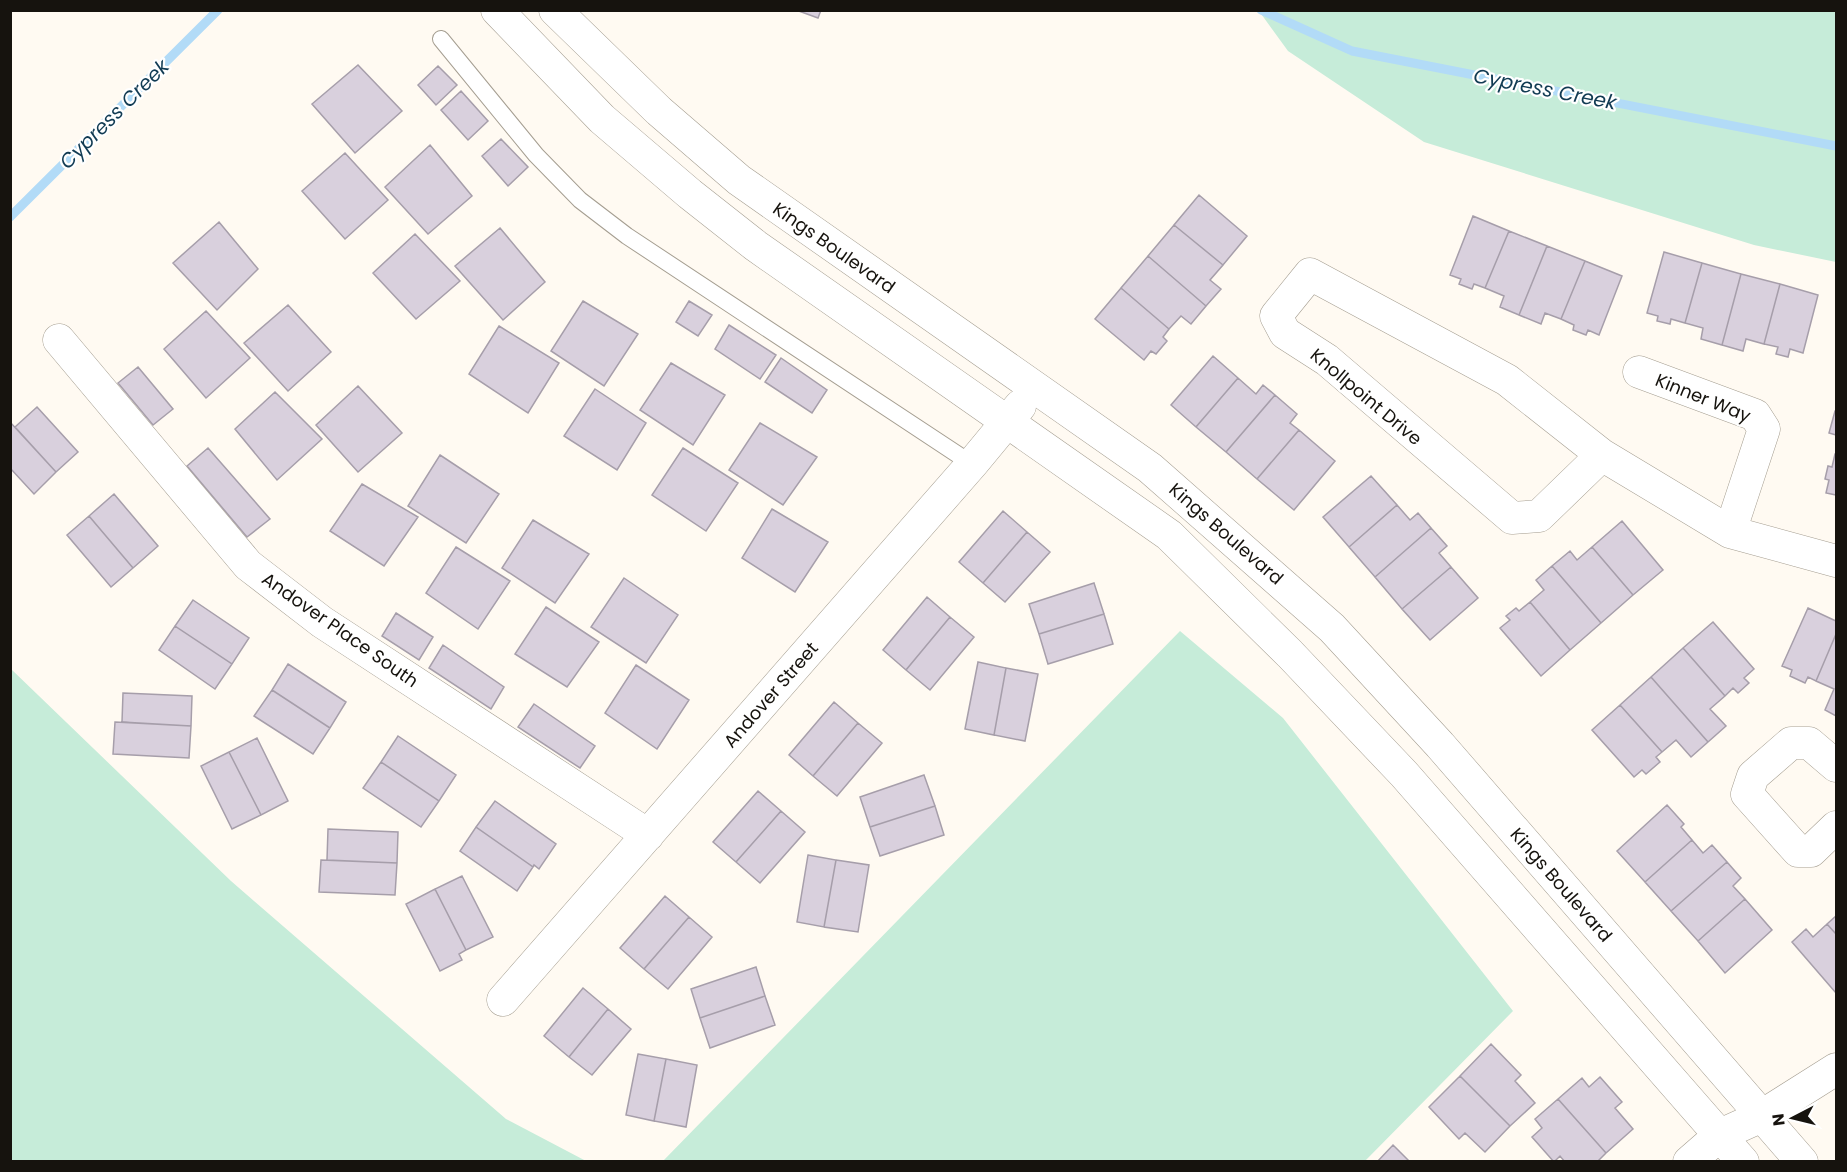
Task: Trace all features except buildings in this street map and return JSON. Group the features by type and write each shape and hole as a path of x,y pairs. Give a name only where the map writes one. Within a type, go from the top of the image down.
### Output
{"street":[{"path":"497,10 602,119 690,194 756,246 1169,535 1290,654 1404,774 1743,1161"},
{"name":"Kings Boulevard","path":"555,10 658,111 739,180 1150,468 1332,628 1440,745 1760,1117 1802,1161"},
{"name":"Knollpoint Drive","path":"1602,454 1539,516 1512,518 1327,360 1285,333 1276,316 1310,274 1507,380 1602,454 1731,532 1836,561"},
{"name":"Andover Place South","path":"59,340 248,566 322,622 648,835"},
{"name":"Kinner Way","path":"1639,372 1755,415 1764,429 1731,532"},
{"name":"Andover Street","path":"503,1000 972,464 1008,422 1034,386"},
{"path":"1836,766 1809,743 1791,743 1753,776 1747,794 1798,851 1810,851 1836,827"},
{"path":"1689,1161 1720,1135 1760,1117 1836,1069"}],"lane":[{"path":"441,39 536,155 580,200 627,236 972,464"}],"green space":[{"path":"1259,11 1836,11 1836,262 1754,245 1424,142 1288,51"},
{"path":"1180,631 1283,718 1513,1011 1365,1161 663,1161"},
{"path":"11,669 231,881 506,1119 586,1161 11,1161"}],"waterway":[{"name":"Cypress Creek","path":"10,217 218,10"},
{"name":"Cypress Creek","path":"1261,10 1352,51 1836,146"}]}
